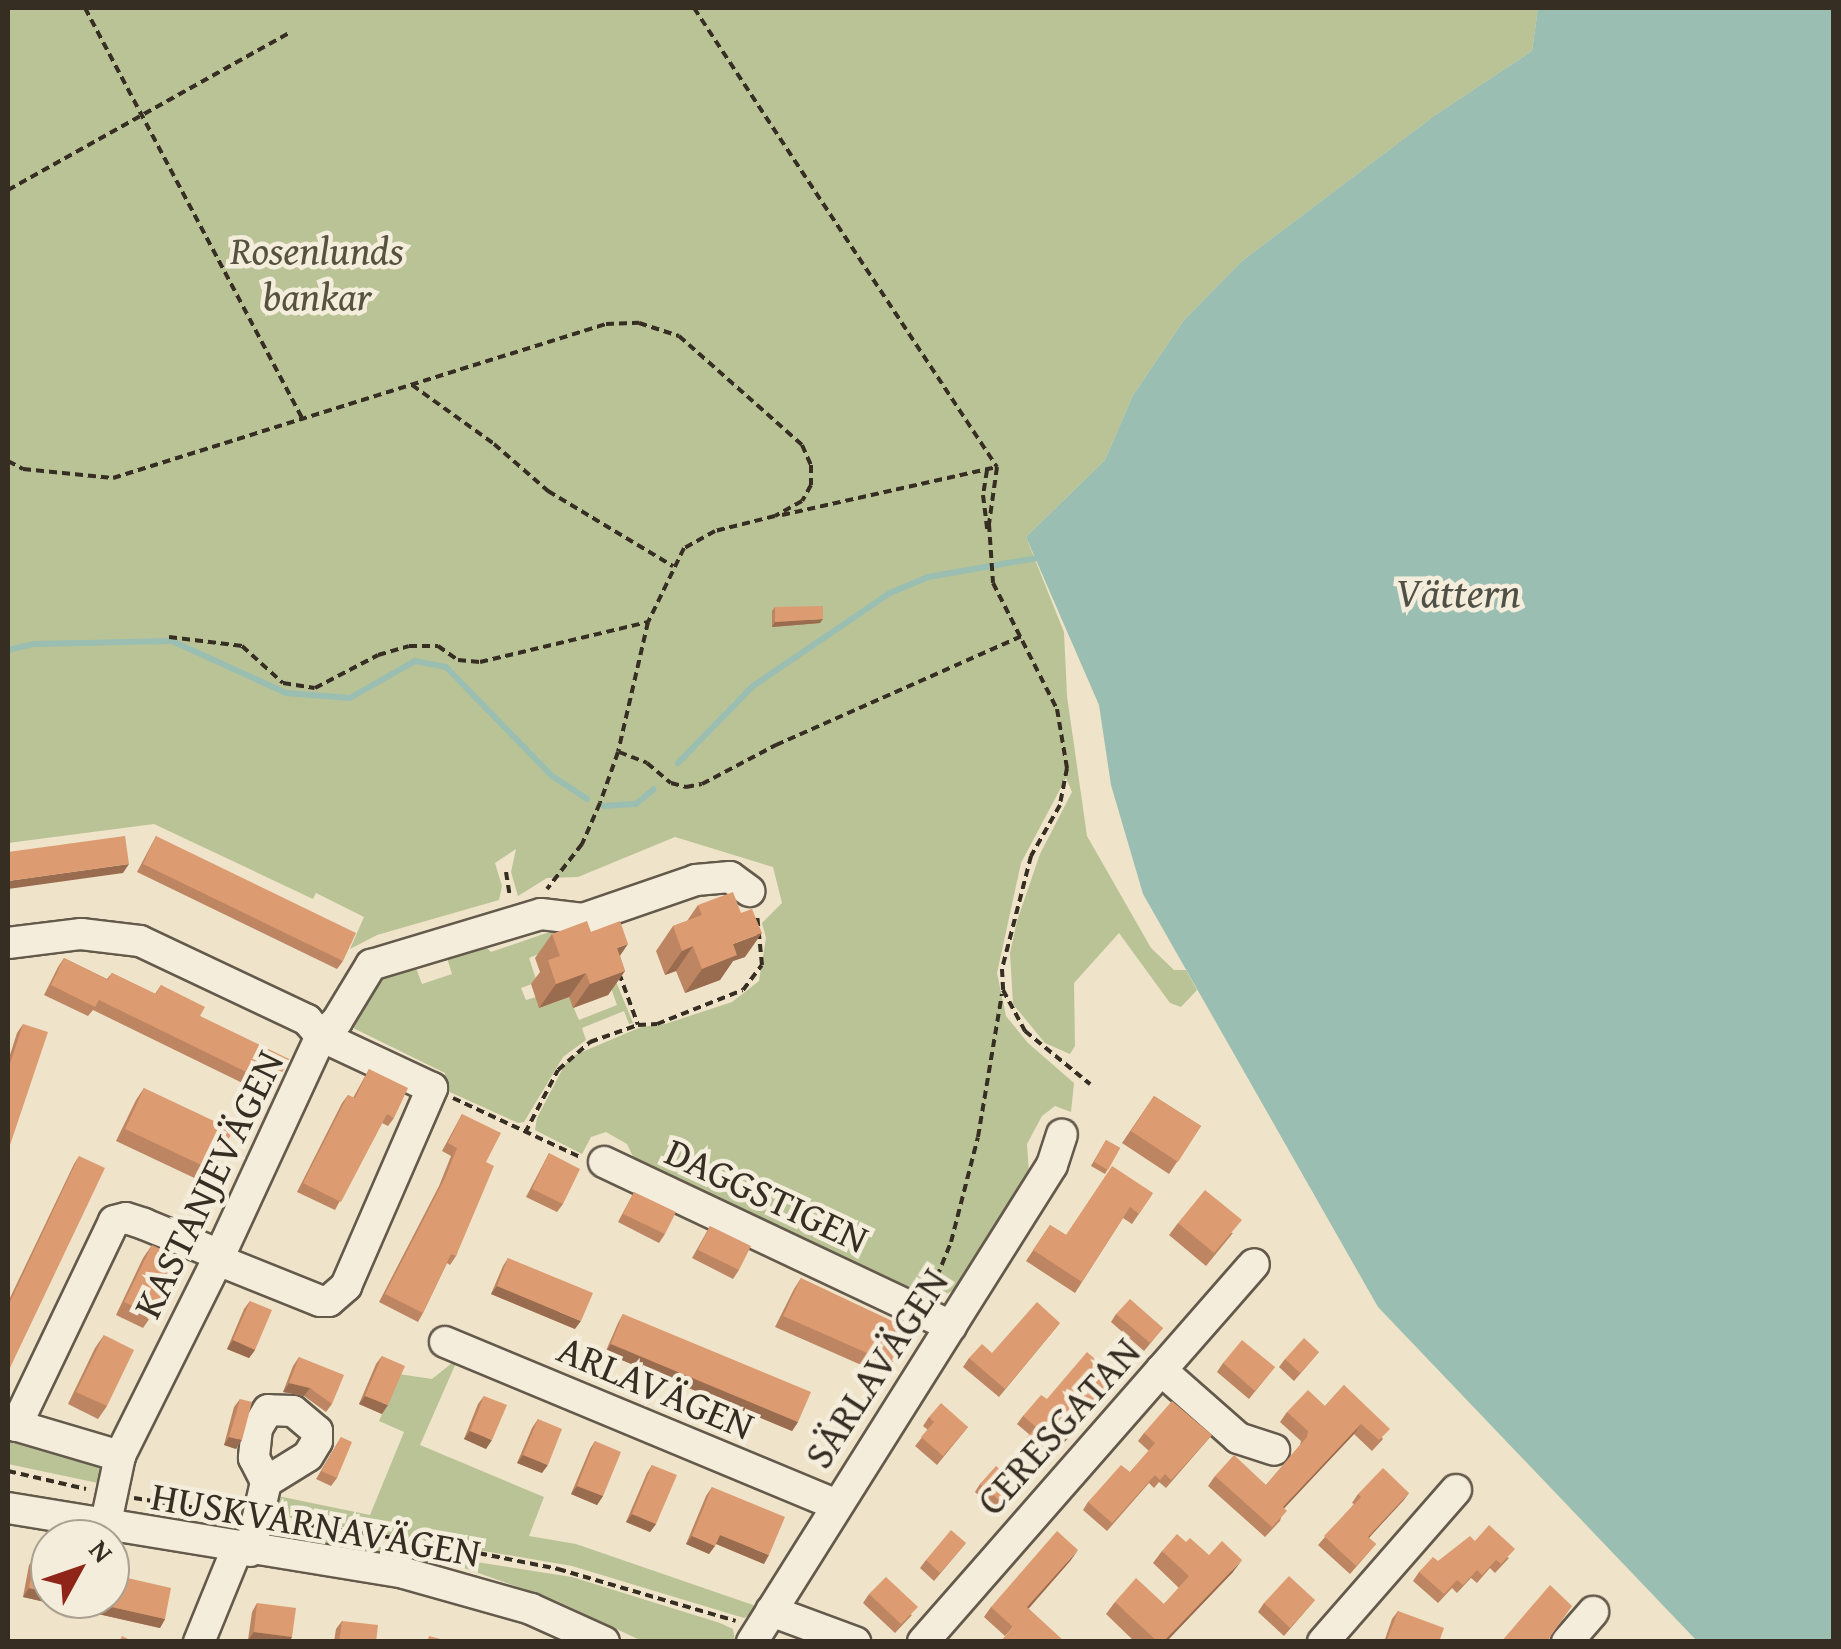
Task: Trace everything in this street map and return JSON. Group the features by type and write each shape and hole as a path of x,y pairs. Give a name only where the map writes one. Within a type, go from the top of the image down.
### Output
{"street":[{"path":"120,1456 12,1425 114,1221 126,1218 144,1224 320,1302 339,1295 432,1088 321,1036 337,1021 371,965 541,914 583,919 696,880 730,877 749,891"},
{"name":"KASTANJEVÄGEN","path":"8,943 80,934 140,941 307,1020 321,1036 219,1258 120,1456 106,1519"},
{"name":"SÄRLAVÄGEN","path":"761,1627 1052,1166 1062,1135"},
{"name":"DAGGSTIGEN","path":"604,1162 951,1326"},
{"name":"CERESGATAN","path":"923,1642 1254,1264"},
{"name":"ARLAVÄGEN","path":"445,1342 836,1505"},
{"path":"1161,1370 1247,1445 1274,1450"},
{"path":"199,1642 244,1550 266,1482"},
{"path":"1323,1642 1456,1490"},
{"name":"HUSKVARNAVÄGEN","path":"8,1508 64,1519"},
{"name":"HUSKVARNAVÄGEN","path":"130,1531 404,1573 531,1609 604,1642"},
{"path":"1566,1642 1593,1612"},
{"path":"761,1627 855,1642"}],"path":[{"path":"85,8 304,420"},
{"path":"694,8 997,467 990,543"},
{"path":"8,190 291,32"},
{"path":"8,462 23,469 113,478 606,324 638,324 680,336 802,445 811,464 812,485 802,502 775,516"},
{"path":"412,385 494,444 548,491 673,566"},
{"path":"541,897 582,844 618,752 648,622 684,548 714,530 997,467"},
{"path":"922,1312 962,1203 1003,990 1002,969 1032,856 1066,788 1057,709 993,584 983,495 987,470"},
{"path":"169,637 176,634 242,646 283,683 315,688 378,654 409,646 438,646 458,660 480,662 648,622"},
{"path":"618,752 647,764 670,783 686,787 702,784 776,745 1022,636"},
{"path":"506,872 511,902"},
{"path":"525,1132 568,1057 590,1042 638,1025 658,1024 734,997 756,977 762,965 762,944 749,891"},
{"path":"617,970 638,1025"},
{"path":"1003,990 1025,1031 1090,1084"},
{"path":"432,1088 574,1156 604,1162"},
{"path":"8,1471 111,1495 428,1543 558,1569 761,1627"}],"green space":[{"name":"Rosenlunds bankar","path":"8,8 1538,8 1532,51 1434,116 1242,261 1184,320 1133,395 1105,460 1026,537 1064,632 1067,696 1087,836 1151,948 1174,970 1186,970 1197,990 1181,1007 1170,1003 1119,933 1074,983 1075,1046 1070,1054 1045,1043 1013,1004 1010,953 1017,921 1040,854 1072,792 1066,778 1021,863 997,973 1006,1016 1028,1043 1074,1083 1071,1112 1055,1106 1042,1116 1027,1144 1029,1173 959,1288 926,1303 637,1165 627,1144 606,1132 591,1137 582,1154 535,1130 537,1118 565,1064 575,1055 641,1027 665,1024 732,1002 759,981 766,938 762,923 782,903 773,867 675,837 578,877 547,878 518,896 511,872 516,849 495,863 502,886 499,900 377,935 350,949 364,917 316,893 313,899 154,824 8,843"},
{"path":"558,929 567,934 546,951 529,958 537,982 521,988 526,1000 536,997 540,1008 569,997 579,1020 617,1005 605,971 611,969 633,1023 629,1024 624,1011 582,1028 586,1040 563,1057 524,1122 518,1123 443,1089 445,1073 351,1027 373,984 387,977 416,968 422,984 452,974 447,958 485,946 491,952"},
{"path":"456,1363 420,1445 544,1497 529,1536 576,1544 756,1606 752,1614 744,1618 572,1566 267,1514 273,1495 370,1515 404,1432 379,1421 399,1374 432,1379"},
{"path":"8,1436 94,1460 101,1472 98,1483 8,1464"},
{"path":"259,1528 572,1577 720,1623 733,1629 735,1640 642,1641 557,1601 467,1569 263,1533"}],"water":[{"name":"Vättern","path":"1538,8 1833,8 1833,1641 1697,1641 1378,1307 1143,894 1111,785 1099,705 1026,537 1105,460 1133,395 1184,320 1242,261 1434,116 1532,51"}],"building":[{"path":"823,606 823,619 775,622 775,607"},
{"path":"125,836 129,864 8,881 8,852"},
{"path":"156,836 356,933 343,961 143,864"},
{"path":"733,892 741,913 752,909 762,933 733,944 737,955 702,969 693,946 682,951 673,926 702,915 698,905"},
{"path":"587,921 591,932 620,921 628,944 617,948 625,971 590,984 586,973 556,984 548,960 560,956 552,934"},
{"path":"64,958 108,980 112,973 156,994 161,985 205,1007 200,1016 289,1059 275,1086 99,1000 95,1007 51,985"},
{"path":"23,1024 48,1032 8,1151 8,1070"},
{"path":"369,1069 408,1088 394,1118 387,1114 341,1202 303,1183 348,1095 355,1098"},
{"path":"144,1088 233,1130 214,1171 125,1129"},
{"path":"1154,1096 1201,1126 1178,1162 1131,1131"},
{"path":"462,1114 501,1133 486,1162 494,1166 456,1256 451,1254 423,1313 385,1294 445,1178 457,1148 448,1143"},
{"path":"1106,1140 1120,1148 1108,1170 1094,1162"},
{"path":"549,1153 580,1169 563,1204 532,1189"},
{"path":"79,1156 105,1168 8,1372 8,1306"},
{"path":"1112,1166 1153,1193 1139,1214 1130,1207 1082,1282 1033,1250 1050,1225 1066,1235"},
{"path":"1205,1190 1242,1220 1214,1253 1178,1223"},
{"path":"634,1192 676,1212 665,1234 623,1214"},
{"path":"710,1226 751,1246 739,1270 698,1250"},
{"path":"152,1245 180,1258 152,1315 124,1302"},
{"path":"508,1258 593,1293 581,1321 497,1286"},
{"path":"801,1278 909,1329 892,1364 783,1316"},
{"path":"1130,1299 1163,1328 1150,1343 1116,1314"},
{"path":"250,1301 272,1310 255,1350 233,1340"},
{"path":"1037,1302 1060,1323 1005,1389 969,1358 982,1344 992,1353"},
{"path":"623,1314 811,1392 798,1422 611,1344"},
{"path":"104,1335 134,1350 107,1406 76,1392"},
{"path":"1304,1338 1319,1352 1300,1373 1285,1359"},
{"path":"1242,1340 1275,1367 1255,1391 1223,1363"},
{"path":"1087,1352 1120,1381 1048,1457 1026,1438 1036,1427 1023,1416 1041,1395 1047,1399"},
{"path":"382,1356 405,1366 388,1405 365,1396"},
{"path":"299,1357 344,1375 332,1404 310,1388 289,1383"},
{"path":"1344,1385 1390,1429 1379,1440 1361,1424 1283,1507 1287,1511 1272,1527 1215,1476 1234,1455 1266,1485 1307,1437 1308,1431 1287,1412 1308,1390 1325,1406"},
{"path":"484,1396 507,1405 492,1440 470,1431"},
{"path":"240,1399 252,1402 242,1440 229,1437"},
{"path":"1172,1401 1212,1435 1171,1480 1165,1474 1160,1480 1155,1475 1112,1523 1088,1502 1121,1465 1130,1472 1155,1443 1144,1433"},
{"path":"941,1403 968,1427 943,1456 921,1437 934,1422 929,1417"},
{"path":"538,1419 562,1429 548,1465 523,1455"},
{"path":"341,1437 352,1442 337,1478 321,1471"},
{"path":"595,1441 621,1452 603,1496 577,1486"},
{"path":"652,1465 677,1475 656,1524 632,1514"},
{"path":"996,1466 1020,1487 1005,1505 980,1484"},
{"path":"1383,1468 1409,1493 1368,1537 1376,1544 1356,1566 1324,1536"},
{"path":"712,1487 785,1517 769,1555 720,1535 715,1546 692,1536"},
{"path":"1489,1525 1515,1549 1501,1564 1496,1560 1482,1575 1477,1570 1463,1585 1457,1580 1444,1594 1419,1572 1433,1557 1438,1561 1470,1536 1475,1541"},
{"path":"951,1530 966,1543 940,1573 926,1560"},
{"path":"1057,1531 1078,1550 1027,1607 1065,1642 1000,1642 1013,1627 991,1607"},
{"path":"1177,1534 1186,1542 1190,1538 1209,1555 1222,1541 1242,1560 1163,1642 1158,1642 1115,1602 1136,1578 1164,1604 1189,1576 1162,1551"},
{"path":"1289,1576 1315,1600 1290,1628 1264,1603"},
{"path":"886,1577 918,1607 901,1624 869,1594"},
{"path":"130,1579 171,1588 165,1619 130,1611"},
{"path":"1550,1585 1572,1606 1547,1642 1501,1642"},
{"path":"257,1603 296,1608 292,1637 254,1632"},
{"path":"1398,1611 1444,1628 1439,1642 1386,1642"},
{"path":"342,1621 378,1625 376,1642 339,1642"},
{"path":"429,1636 452,1642 427,1642"}],"waterway":[{"path":"678,763 753,686 890,593 928,577 1037,558"},
{"path":"8,650 35,644 172,641 286,693 350,698 415,661 446,667 552,776 587,799"},
{"path":"604,806 636,804 654,789"}]}
